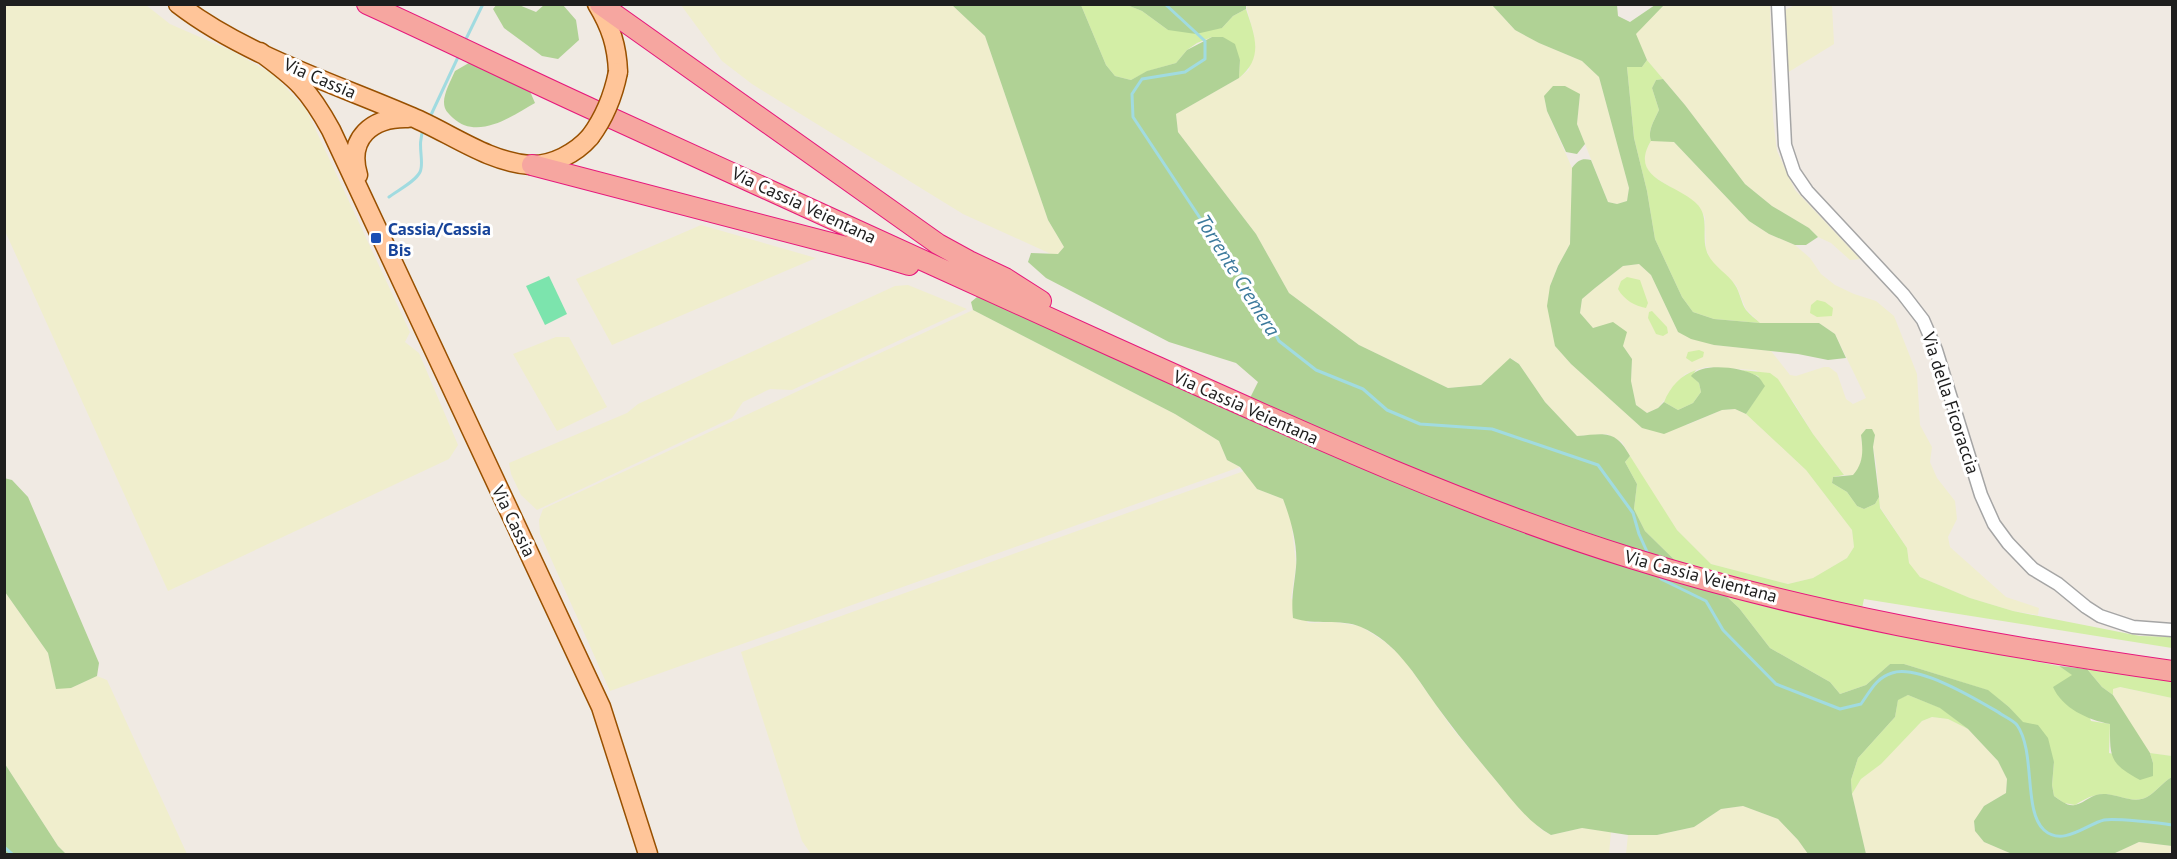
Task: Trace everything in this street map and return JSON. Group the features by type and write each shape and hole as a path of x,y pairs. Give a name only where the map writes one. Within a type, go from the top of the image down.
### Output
{"highway":[{"name":"Via Cassia Veientana","path":"367,4 600,100 1041,301 1412,479 1520,520 1618,554 1712,582 1860,611 2172,659"},
{"name":"Via Cassia Veientana","path":"395,4 458,40"},
{"path":"598,4 938,244 1005,278 1041,301"},
{"name":"Via Cassia Veientana","path":"479,49 595,111 991,291 1241,397"},
{"path":"532,165 869,253 911,266 950,283 991,291"},
{"name":"Via Cassia Veientana","path":"1860,611 1984,642 2172,671"}],"main road":[{"name":"Via Cassia","path":"178,4 224,35 260,52 422,121 493,156 514,163 532,165 562,158 580,147 601,121 614,93 618,72 617,53 613,36 598,4"},
{"name":"Via Cassia","path":"260,52 294,77 307,91 331,130 601,707 648,855"},
{"name":"Via Cassia","path":"361,195 355,155 365,133 384,119 422,121"}],"street":[{"name":"Via della Ficoraccia","path":"1778,4 1784,137 1789,161 1807,191 1903,294 1923,320 1936,350 1981,495 1998,531 2029,566 2058,584 2095,613 2127,626 2172,630"}],"shaded area":[{"path":"4,5 146,5 170,24 234,52 274,75 306,109 410,332 405,342 419,353 458,445 449,459 168,591 5,231"},
{"path":"681,5 952,5 985,36 1048,220 1064,247 1058,254 1051,254 963,214 752,84 722,61"},
{"path":"1246,5 1492,5 1515,30 1582,61 1599,77 1629,188 1627,201 1617,204 1608,202 1577,124 1580,94 1544,96 1547,111 1572,168 1570,244 1550,286 1555,346 1571,364 1642,428 1687,425 1722,410 1735,409 1746,414 1806,470 1852,530 1854,547 1847,558 1813,578 1788,584 1711,564 1677,530 1643,479 1622,442 1607,434 1577,436 1545,402 1519,364 1511,358 1481,385 1448,388 1359,345 1289,293 1256,234 1178,132 1176,114 1249,70 1254,35"},
{"path":"1664,5 1770,5 1773,118 1777,151 1795,190 1860,259 1850,260 1831,243 1818,237 1809,228 1772,206 1745,184 1685,105 1647,60 1635,34"},
{"path":"1795,5 1832,5 1834,44 1787,73 1785,10"},
{"path":"1651,141 1673,141 1749,221 1769,234 1795,245 1810,258 1821,274 1835,285 1876,301 1894,316 1917,374 1920,425 1932,447 1930,462 1937,478 1955,501 1957,519 1948,537 1950,547 2006,597 2039,608 2038,615 2013,611 1970,598 1920,577 1914,572 1909,563 1907,548 1880,507 1873,447 1875,435 1861,435 1863,454 1859,468 1853,475 1844,475 1813,434 1793,401 1756,370 1706,367 1685,374 1658,408 1647,413 1636,405 1631,381 1632,359 1623,346 1613,323 1593,328 1580,313 1582,299 1595,288 1623,266 1639,264 1651,275 1678,332 1714,345 1771,351 1790,375 1796,376 1829,367 1837,373 1846,399 1853,404 1866,398 1835,334 1819,323 1760,323 1746,309 1736,285 1711,261 1706,249 1705,217 1697,204 1653,176 1645,166 1645,153"},
{"path":"701,225 816,258 612,345 576,279"},
{"path":"908,285 967,309 792,390 770,389 743,402 732,418 537,510 521,495 511,474 509,463 627,413 638,404 895,286"},
{"path":"973,310 1175,414 1219,441 1227,460 1240,467 610,691 540,534 539,520 543,509"},
{"path":"556,337 569,337 607,407 557,431 513,354"},
{"path":"1244,471 1257,489 1283,499 1291,520 1296,565 1291,598 1308,623 1334,622 1360,626 1385,642 1403,658 1452,728 1518,807 1542,830 1551,835 1582,828 1611,832 1609,854 811,854 802,841 741,652"},
{"path":"5,592 48,653 56,688 71,688 97,676 107,680 187,854 66,854 58,846 5,764"},
{"path":"2119,687 2172,698 2172,756 2150,753 2144,747 2113,695 2113,689"},
{"path":"1932,717 1948,719 1968,729 1998,761 2007,779 2006,793 1984,806 1974,822 1975,831 1984,842 2012,854 1866,854 1852,794 1861,779 1881,763 1922,721"},
{"path":"1743,806 1778,819 1808,854 1626,854 1628,835 1657,835 1694,827 1721,809"},
{"path":"2139,842 2172,846 2172,850 2168,854 2113,854"}],"green space":[{"path":"497,4 519,5 536,12 544,5 563,5 576,20 579,40 558,59 542,56 504,28 493,9"},
{"path":"952,5 1081,5 1106,65 1115,76 1131,80 1147,71 1176,63 1187,50 1212,37 1223,37 1235,44 1240,60 1239,78 1176,114 1178,132 1256,234 1289,293 1359,345 1448,388 1481,385 1510,358 1519,364 1545,402 1577,436 1608,435 1614,437 1625,447 1630,456 1625,462 1637,484 1634,509 1645,531 1695,580 1724,594 1739,608 1770,648 1830,682 1840,694 1866,685 1890,664 1904,664 1988,690 2023,722 2038,725 2048,738 2054,762 2052,785 2054,796 2070,805 2079,804 2101,794 2142,799 2172,777 2172,846 2139,842 2113,854 2012,854 1984,842 1975,831 1974,821 1984,806 2006,793 2007,779 1998,761 1968,729 1940,708 1908,695 1898,700 1895,717 1858,758 1851,780 1852,794 1866,854 1808,854 1778,819 1743,806 1721,809 1694,827 1657,835 1628,835 1582,828 1551,835 1542,830 1512,801 1436,705 1404,660 1385,641 1353,624 1310,622 1293,618 1296,550 1283,499 1257,489 1240,467 1227,460 1219,441 1175,414 973,310 971,302 977,297 994,298 1246,406 1258,382 1236,363 1169,342 1046,278 1028,262 1031,253 1058,254 1064,247 1048,220 985,36"},
{"path":"1081,5 1127,5 1142,11 1168,30 1222,28 1233,16 1246,9 1254,37 1255,54 1252,63 1239,78 1240,60 1223,37 1212,37 1187,50 1176,63 1148,71 1131,80 1115,76 1106,65"},
{"path":"1127,5 1246,5 1246,9 1233,16 1222,28 1196,34 1168,30 1142,11"},
{"path":"1492,5 1617,5 1618,16 1630,22 1655,5 1664,5 1636,34 1647,60 1642,67 1627,67 1634,138 1647,191 1655,239 1682,297 1693,312 1714,319 1760,323 1819,323 1835,334 1846,358 1828,360 1798,354 1714,345 1691,339 1678,332 1651,275 1639,264 1623,266 1595,288 1582,299 1580,313 1593,328 1613,322 1627,332 1623,346 1632,359 1631,381 1636,405 1647,413 1664,402 1678,410 1693,403 1701,392 1699,383 1691,376 1703,369 1721,367 1749,372 1758,377 1765,386 1746,414 1735,409 1722,410 1664,434 1642,428 1571,364 1555,346 1547,306 1550,286 1570,244 1572,168 1580,160 1591,160 1608,202 1617,204 1627,201 1629,188 1599,77 1582,61 1515,30"},
{"path":"474,60 529,89 535,103 506,120 484,127 473,127 453,118 445,107 446,91 455,71"},
{"path":"1647,60 1663,79 1656,80 1652,88 1659,110 1651,129 1651,141 1645,154 1646,164 1659,180 1698,205 1703,215 1708,255 1735,285 1746,310 1760,323 1714,319 1693,312 1682,297 1655,239 1647,191 1634,138 1627,67 1642,67"},
{"path":"1663,79 1745,184 1772,206 1809,228 1818,237 1806,245 1795,245 1769,234 1749,221 1674,142 1651,141 1651,129 1659,110 1652,88 1656,80"},
{"path":"1553,86 1565,86 1580,94 1577,124 1585,144 1577,154 1566,152 1547,111 1544,96"},
{"path":"549,276 567,314 545,325 526,286"},
{"path":"1627,277 1640,280 1648,303 1646,308 1630,302 1618,289 1621,281"},
{"path":"1817,300 1833,308 1832,316 1817,317 1810,313 1811,305"},
{"path":"1652,311 1667,327 1668,333 1663,336 1656,334 1648,318 1649,312"},
{"path":"1699,350 1704,352 1703,357 1692,362 1686,358 1688,352"},
{"path":"1696,370 1692,376 1699,383 1701,392 1693,403 1678,410 1664,402 1669,391 1677,382"},
{"path":"1741,370 1770,373 1778,379 1813,434 1844,475 1833,477 1832,483 1847,492 1857,506 1864,509 1875,504 1879,497 1880,508 1907,548 1909,563 1920,577 1970,598 2013,611 2140,636 2172,637 2172,648 1864,599 1858,627 2059,666 2073,675 2091,721 2110,724 2109,753 2153,763 2150,753 2172,756 2172,777 2142,799 2101,794 2089,797 2075,805 2064,803 2054,796 2052,785 2054,762 2009,707 1987,690 1904,664 1890,664 1866,685 1840,694 1830,682 1770,648 1739,608 1724,594 1695,580 1645,531 1634,509 1637,484 1625,462 1630,456 1677,530 1711,564 1788,584 1813,578 1847,558 1854,547 1852,530 1806,470 1746,414 1764,386 1758,376"},
{"path":"1866,429 1872,429 1875,435 1873,447 1879,497 1875,504 1864,509 1857,506 1847,492 1832,483 1833,477 1853,475 1857,470 1862,456 1861,435"},
{"path":"4,478 12,480 28,497 99,663 97,676 71,688 56,689 48,653 5,592"},
{"path":"2059,666 2087,669 2102,687 2113,695 2150,753 2153,776 2140,780 2122,769 2111,752 2110,724 2077,712 2057,694 2053,687 2072,675"},
{"path":"2087,669 2172,680 2172,698 2120,687 2113,689 2113,695 2102,687"},
{"path":"1908,695 1941,708 1968,729 1948,719 1932,717 1922,721 1881,764 1861,779 1852,794 1851,780 1858,758 1895,717 1898,699"},
{"path":"5,764 58,846 66,854 5,854"}],"waterway":[{"path":"465,41 483,4"},
{"name":"Torrente Cremera","path":"1165,4 1205,41 1205,59 1185,72 1142,79 1132,94 1133,117 1200,218 1248,283 1279,341 1316,370 1363,389 1387,410 1420,424 1492,429 1598,465 1633,513 1649,556"},
{"path":"430,117 459,55"},
{"path":"389,197 418,176 422,163 421,141 424,128"},
{"name":"Torrente Cremera","path":"1659,575 1661,579 1706,601 1723,630 1776,684 1840,709 1861,704 1874,685 1886,675 1903,672 1916,673 1946,684 2011,720 2023,736 2031,796 2038,821 2051,835 2075,833 2104,820 2172,825"},
{"path":"4,847 12,854"}],"place":[{"name":"Cassia/Cassia Bis","path":"376,238"}]}
